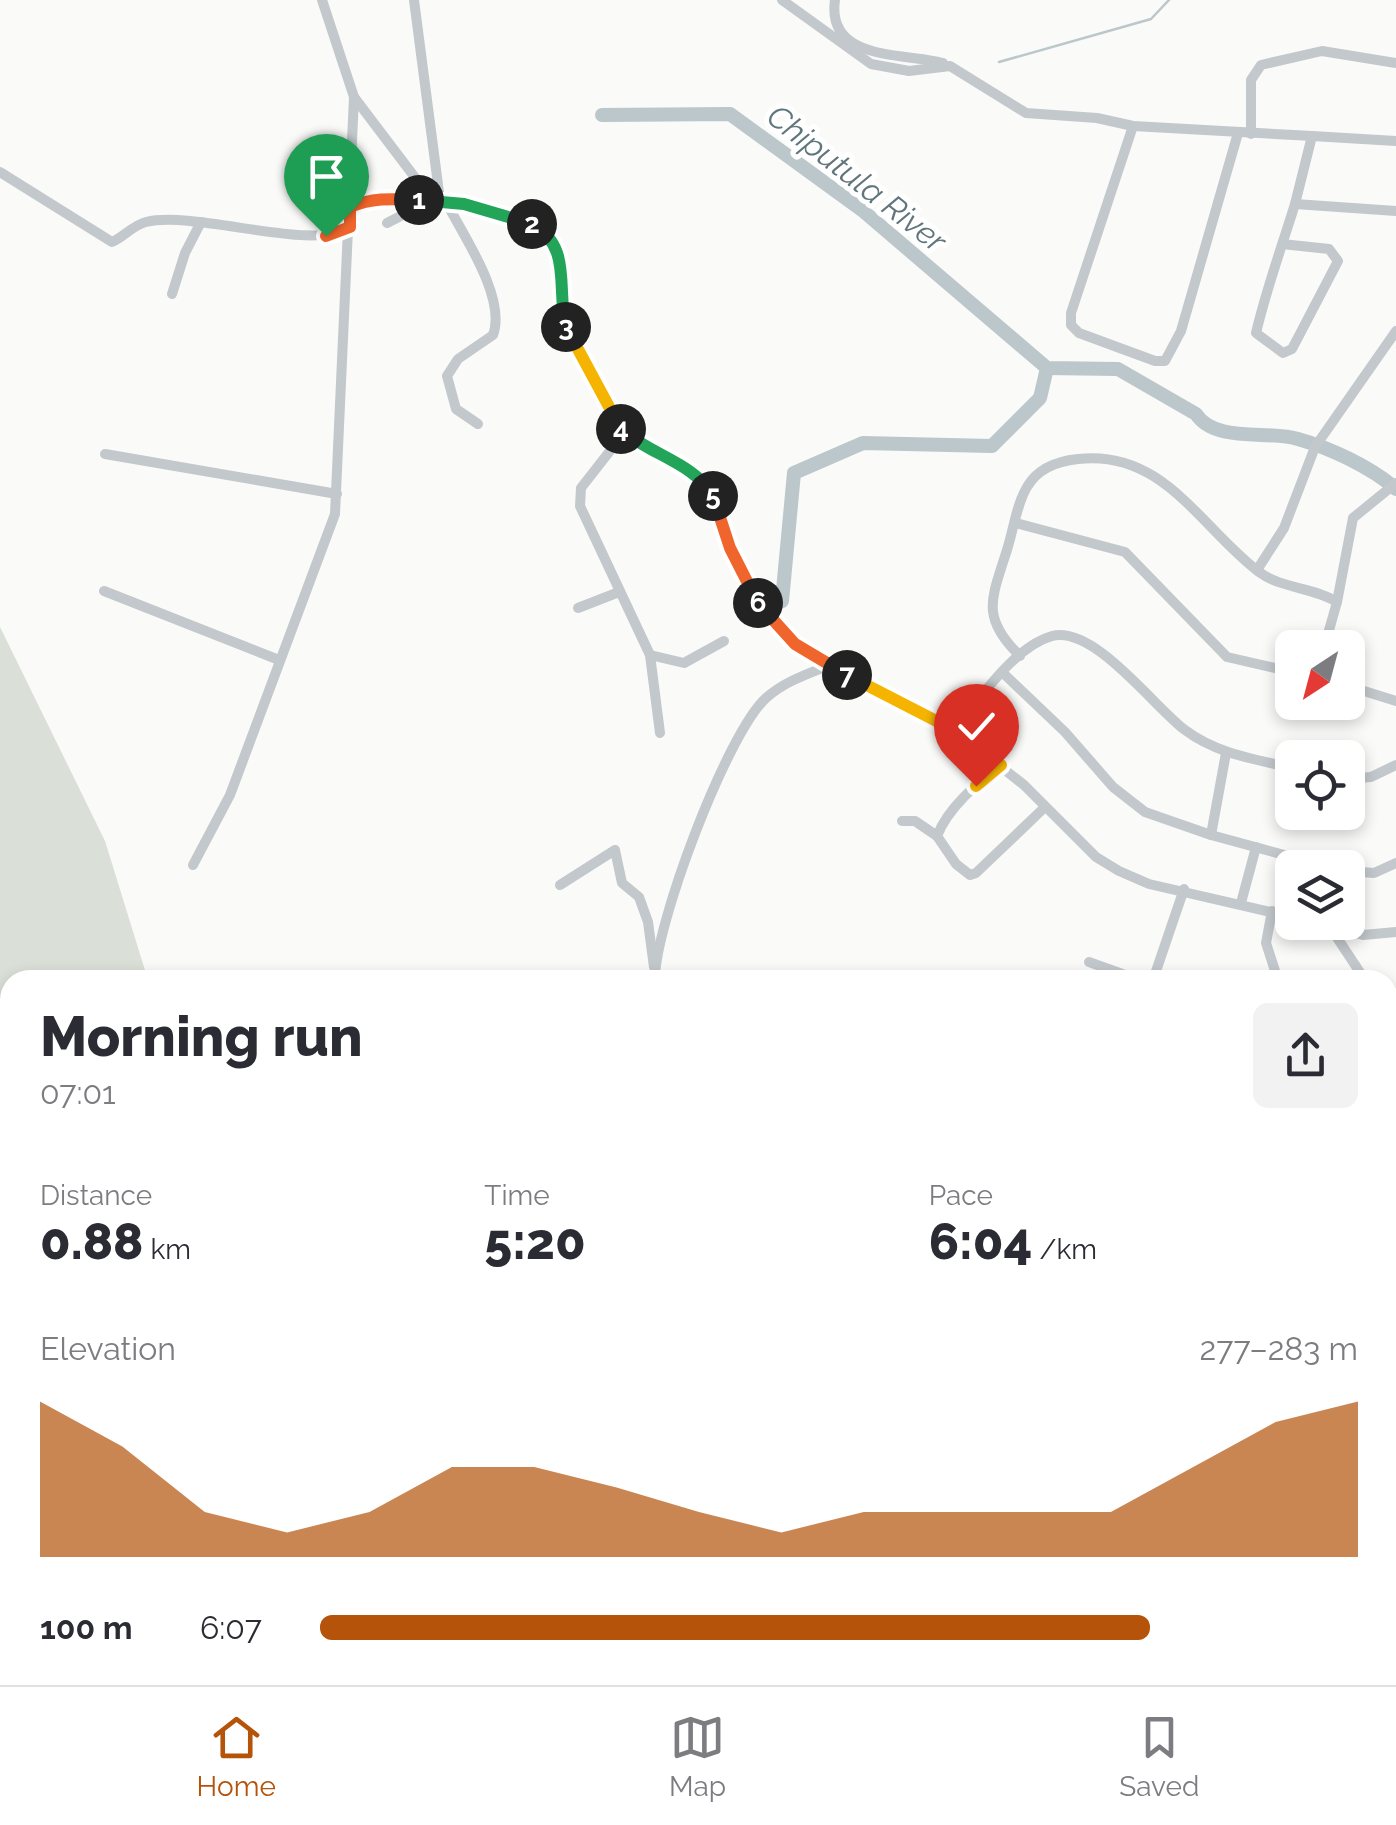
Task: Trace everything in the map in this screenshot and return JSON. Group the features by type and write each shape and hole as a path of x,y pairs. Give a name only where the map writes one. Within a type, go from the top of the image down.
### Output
{"street":[{"path":"192,865 230,795 336,514 354,97 322,0"},
{"path":"414,0 439,201"},
{"path":"782,0 871,64 908,72 950,66"},
{"path":"835,0 840,32 858,44 882,56 950,66 1026,112 1098,118 1133,126 1396,141"},
{"path":"1251,134 1250,80 1261,65 1322,51 1396,63"},
{"path":"354,97 469,238 496,320 492,335 458,359 447,376 456,409 478,424"},
{"path":"1133,126 1071,313 1072,325 1080,334 1155,360 1165,360 1172,353 1238,132"},
{"path":"1282,244 1329,249 1338,261 1292,348 1283,353 1256,334 1312,136"},
{"path":"0,172 112,242 146,222 201,222 326,236 350,227"},
{"path":"350,207 377,198 439,201 512,216 548,234 559,250 561,306 573,346 624,432 685,468 708,488 750,592 795,644 827,666 953,730 1001,765 1083,846 1119,871 1148,884 1275,912"},
{"path":"387,223 439,201"},
{"path":"1295,204 1396,212"},
{"path":"172,294 185,253 201,222"},
{"path":"1257,570 1284,528 1315,448 1396,330"},
{"path":"624,432 579,496 586,523 650,655 660,734"},
{"path":"105,454 336,494"},
{"path":"1020,656 992,619 992,599 1026,488 1042,469 1067,460 1116,458 1170,486 1257,570 1273,581 1325,594 1337,602"},
{"path":"1329,630 1353,518 1396,483"},
{"path":"1016,523 1125,552 1227,657 1275,668"},
{"path":"104,591 116,600 279,660"},
{"path":"578,608 619,592"},
{"path":"953,730 1020,656 1049,636 1063,634 1102,654 1186,731 1226,753 1275,764"},
{"path":"650,655 684,664 724,642"},
{"path":"655,970 659,937 692,846 746,726 766,698 790,681 827,666"},
{"path":"1004,674 1128,801 1145,812 1211,836 1275,853"},
{"path":"1365,691 1396,700"},
{"path":"1211,836 1226,753"},
{"path":"938,836 948,814 1001,765"},
{"path":"1365,778 1396,765"},
{"path":"902,821 916,822 938,836 956,864 970,875 1045,807"},
{"path":"1241,903 1256,848"},
{"path":"560,885 615,850 622,883 639,898 648,922 649,957 654,970"},
{"path":"1365,872 1374,873 1396,864"},
{"path":"1156,970 1184,889"},
{"path":"1272,911 1266,943 1275,970"},
{"path":"1365,935 1396,932"},
{"path":"1339,940 1358,970"},
{"path":"1089,962 1111,970"}],"shaded area":[{"path":"0,627 105,841 145,970 0,970"}],"waterway":[{"path":"999,62 1151,19 1169,0"},
{"name":"Chiputula River","path":"602,115 730,114 862,210 1047,368 1118,369 1216,429 1310,443 1362,466 1396,489"},
{"name":"Chiputula River","path":"782,601 794,473 863,443 992,446 1040,398 1047,368"}],"route":[{"path":"326,236 337,236 350,227 350,207 377,198 464,204 512,216 548,234 559,250 565,324 616,424 654,454 685,468 708,488 750,592 795,644 827,666 926,714 1001,765 976,786"}]}
